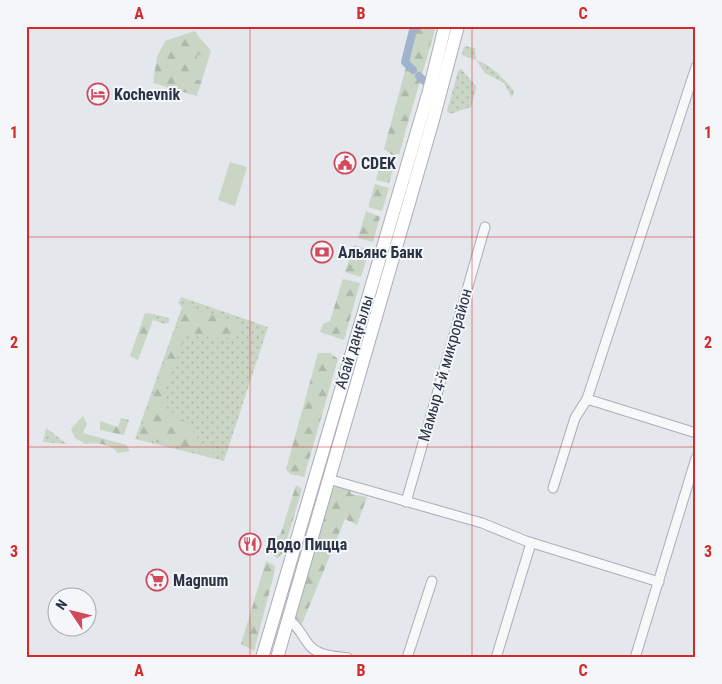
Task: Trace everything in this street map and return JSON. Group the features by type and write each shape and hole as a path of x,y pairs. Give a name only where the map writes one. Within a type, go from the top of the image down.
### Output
{"main road":[{"name":"Абай даңғылы","path":"262,658 429,91 445,26"},
{"name":"Абай даңғылы","path":"277,658 458,26"}],"street":[{"path":"553,488 575,418 587,399 696,67"},
{"name":"Мамыр 4-й микрорайон","path":"406,502 485,227"},
{"path":"587,399 696,433"},
{"path":"635,658 696,458"},
{"path":"328,479 498,528 531,543 659,582"},
{"path":"496,658 531,543"},
{"path":"407,658 432,581"},
{"path":"288,619 297,624 311,647 320,653 348,658"}],"green space":[{"path":"417,26 436,26 399,154 392,155 384,149"},
{"path":"194,31 211,51 197,96 153,83 157,57 165,41"},
{"path":"466,46 475,48 476,60 462,55"},
{"path":"198,54 208,58 201,81 190,77"},
{"path":"476,60 493,69 501,77 514,91 512,98 504,83 485,73"},
{"path":"461,69 476,86 476,89 471,107 450,114 447,111 458,71"},
{"path":"230,162 247,167 235,206 218,200"},
{"path":"381,162 394,166 389,183 376,180"},
{"path":"375,184 389,188 382,211 368,207"},
{"path":"366,211 380,217 373,242 358,238"},
{"path":"354,245 369,250 361,277 345,272"},
{"path":"343,279 360,283 344,340 320,332 323,324 330,321"},
{"path":"181,297 268,327 224,461 135,439 182,307 178,303"},
{"path":"185,306 241,324 241,333 236,336 215,338 186,335 161,399 169,410 186,422 203,446 220,449 208,455 138,437"},
{"path":"145,313 153,314 153,320 138,360 130,356"},
{"path":"153,314 169,318 169,322 165,324 153,320"},
{"path":"318,353 330,353 338,359 304,477 290,474 286,469"},
{"path":"83,416 87,424 83,433 126,445 130,451 118,453 107,446 93,443 85,444 75,438 71,429"},
{"path":"121,418 129,420 124,435 100,430 100,421 118,427"},
{"path":"46,428 67,444 43,442"},
{"path":"296,485 302,489 283,553 277,558 270,552 273,542 281,533"},
{"path":"336,486 350,490 351,494 367,497 357,525 345,519 302,624 292,614 324,501"},
{"path":"266,561 275,566 274,574 254,651 241,644"}],"waterway":[{"path":"413,70 405,62 414,26"},
{"path":"419,76 424,81"}],"place":[{"name":"Kochevnik","path":"98,94"},
{"name":"CDEK","path":"345,163"},
{"name":"Альянс Банк","path":"322,252"},
{"name":"Додо Пицца","path":"250,544"},
{"name":"Magnum","path":"157,580"}]}
